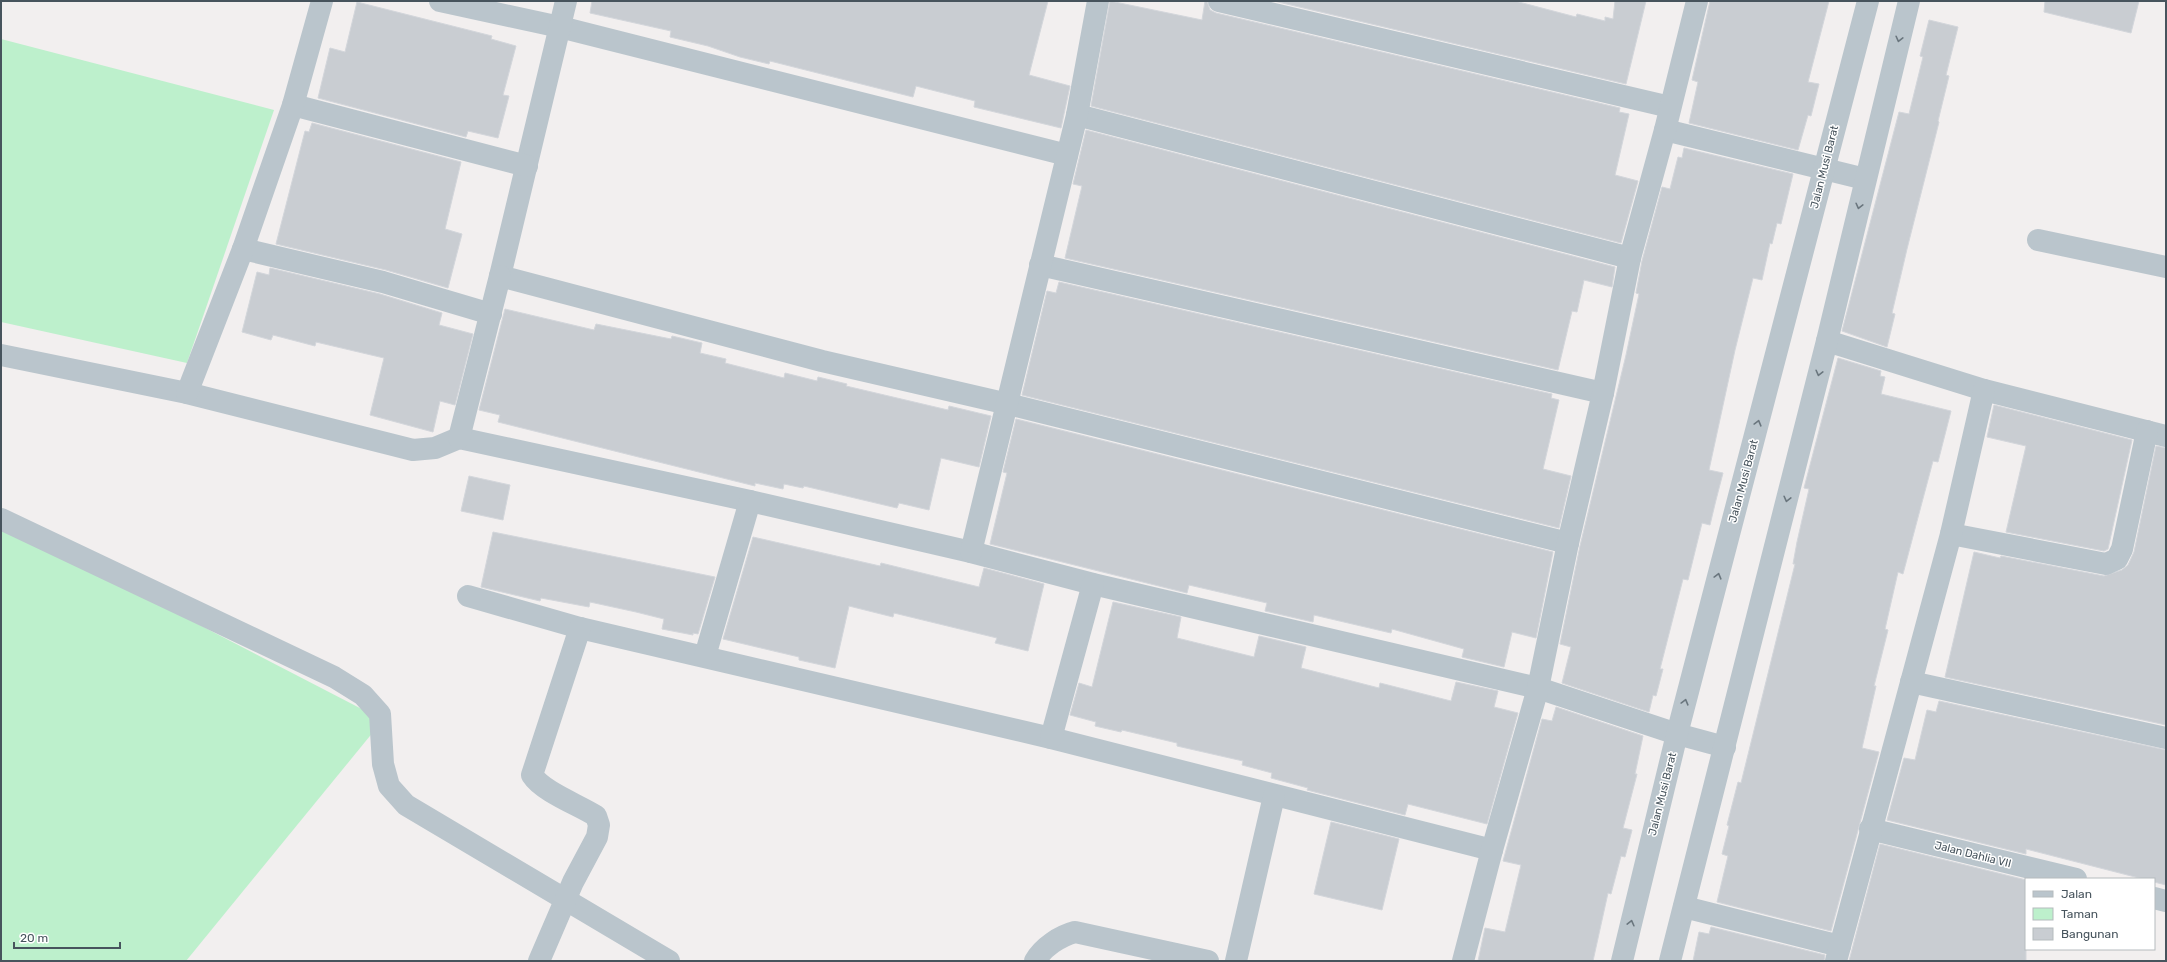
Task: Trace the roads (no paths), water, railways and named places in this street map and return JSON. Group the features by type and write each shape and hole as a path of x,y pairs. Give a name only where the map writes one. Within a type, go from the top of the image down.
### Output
{"street":[{"path":"187,393 243,249 293,105 322,1"},
{"path":"440,1 560,27 1067,155"},
{"path":"459,438 491,314 566,1"},
{"path":"971,552 1077,115 1098,1"},
{"path":"1219,1 1670,107"},
{"path":"1463,961 1492,850 1538,688 1568,543 1603,393 1630,258 1666,130 1670,107 1697,1"},
{"name":"Jalan Musi Barat","path":"1622,961 1677,734 1868,1"},
{"path":"1670,961 1827,341 1909,1"},
{"path":"293,105 527,166"},
{"path":"1077,115 1630,258"},
{"path":"1666,130 1823,170 1865,179"},
{"path":"2038,240 2166,267"},
{"path":"243,249 383,282 491,314"},
{"path":"1040,265 1603,393"},
{"path":"500,276 822,361 1008,404 1568,543"},
{"path":"1827,341 1984,390 2157,433 2122,549 2117,559 2106,564 1951,534"},
{"path":"1,355 187,393 413,450 436,448 459,438 750,501 971,552 1093,584 1538,688 1677,734 1725,747"},
{"path":"1684,907 1838,953 1870,829 1951,534 1984,390"},
{"path":"704,656 750,501"},
{"path":"1,519 334,677 363,695 380,714 382,764 389,786 406,804 669,961"},
{"path":"1051,738 1093,584"},
{"path":"468,596 580,628 1051,738 1274,796 1492,850"},
{"path":"539,961 565,898 597,837 599,826 596,816 536,781 532,775 580,628"},
{"path":"1911,682 2166,738"},
{"path":"1236,961 1274,796"},
{"name":"Jalan Dahlia VII","path":"1870,829 2072,878"},
{"path":"2155,898 2166,901"},
{"path":"1035,961 1038,956 1062,935 1075,932 1208,961"}]}
